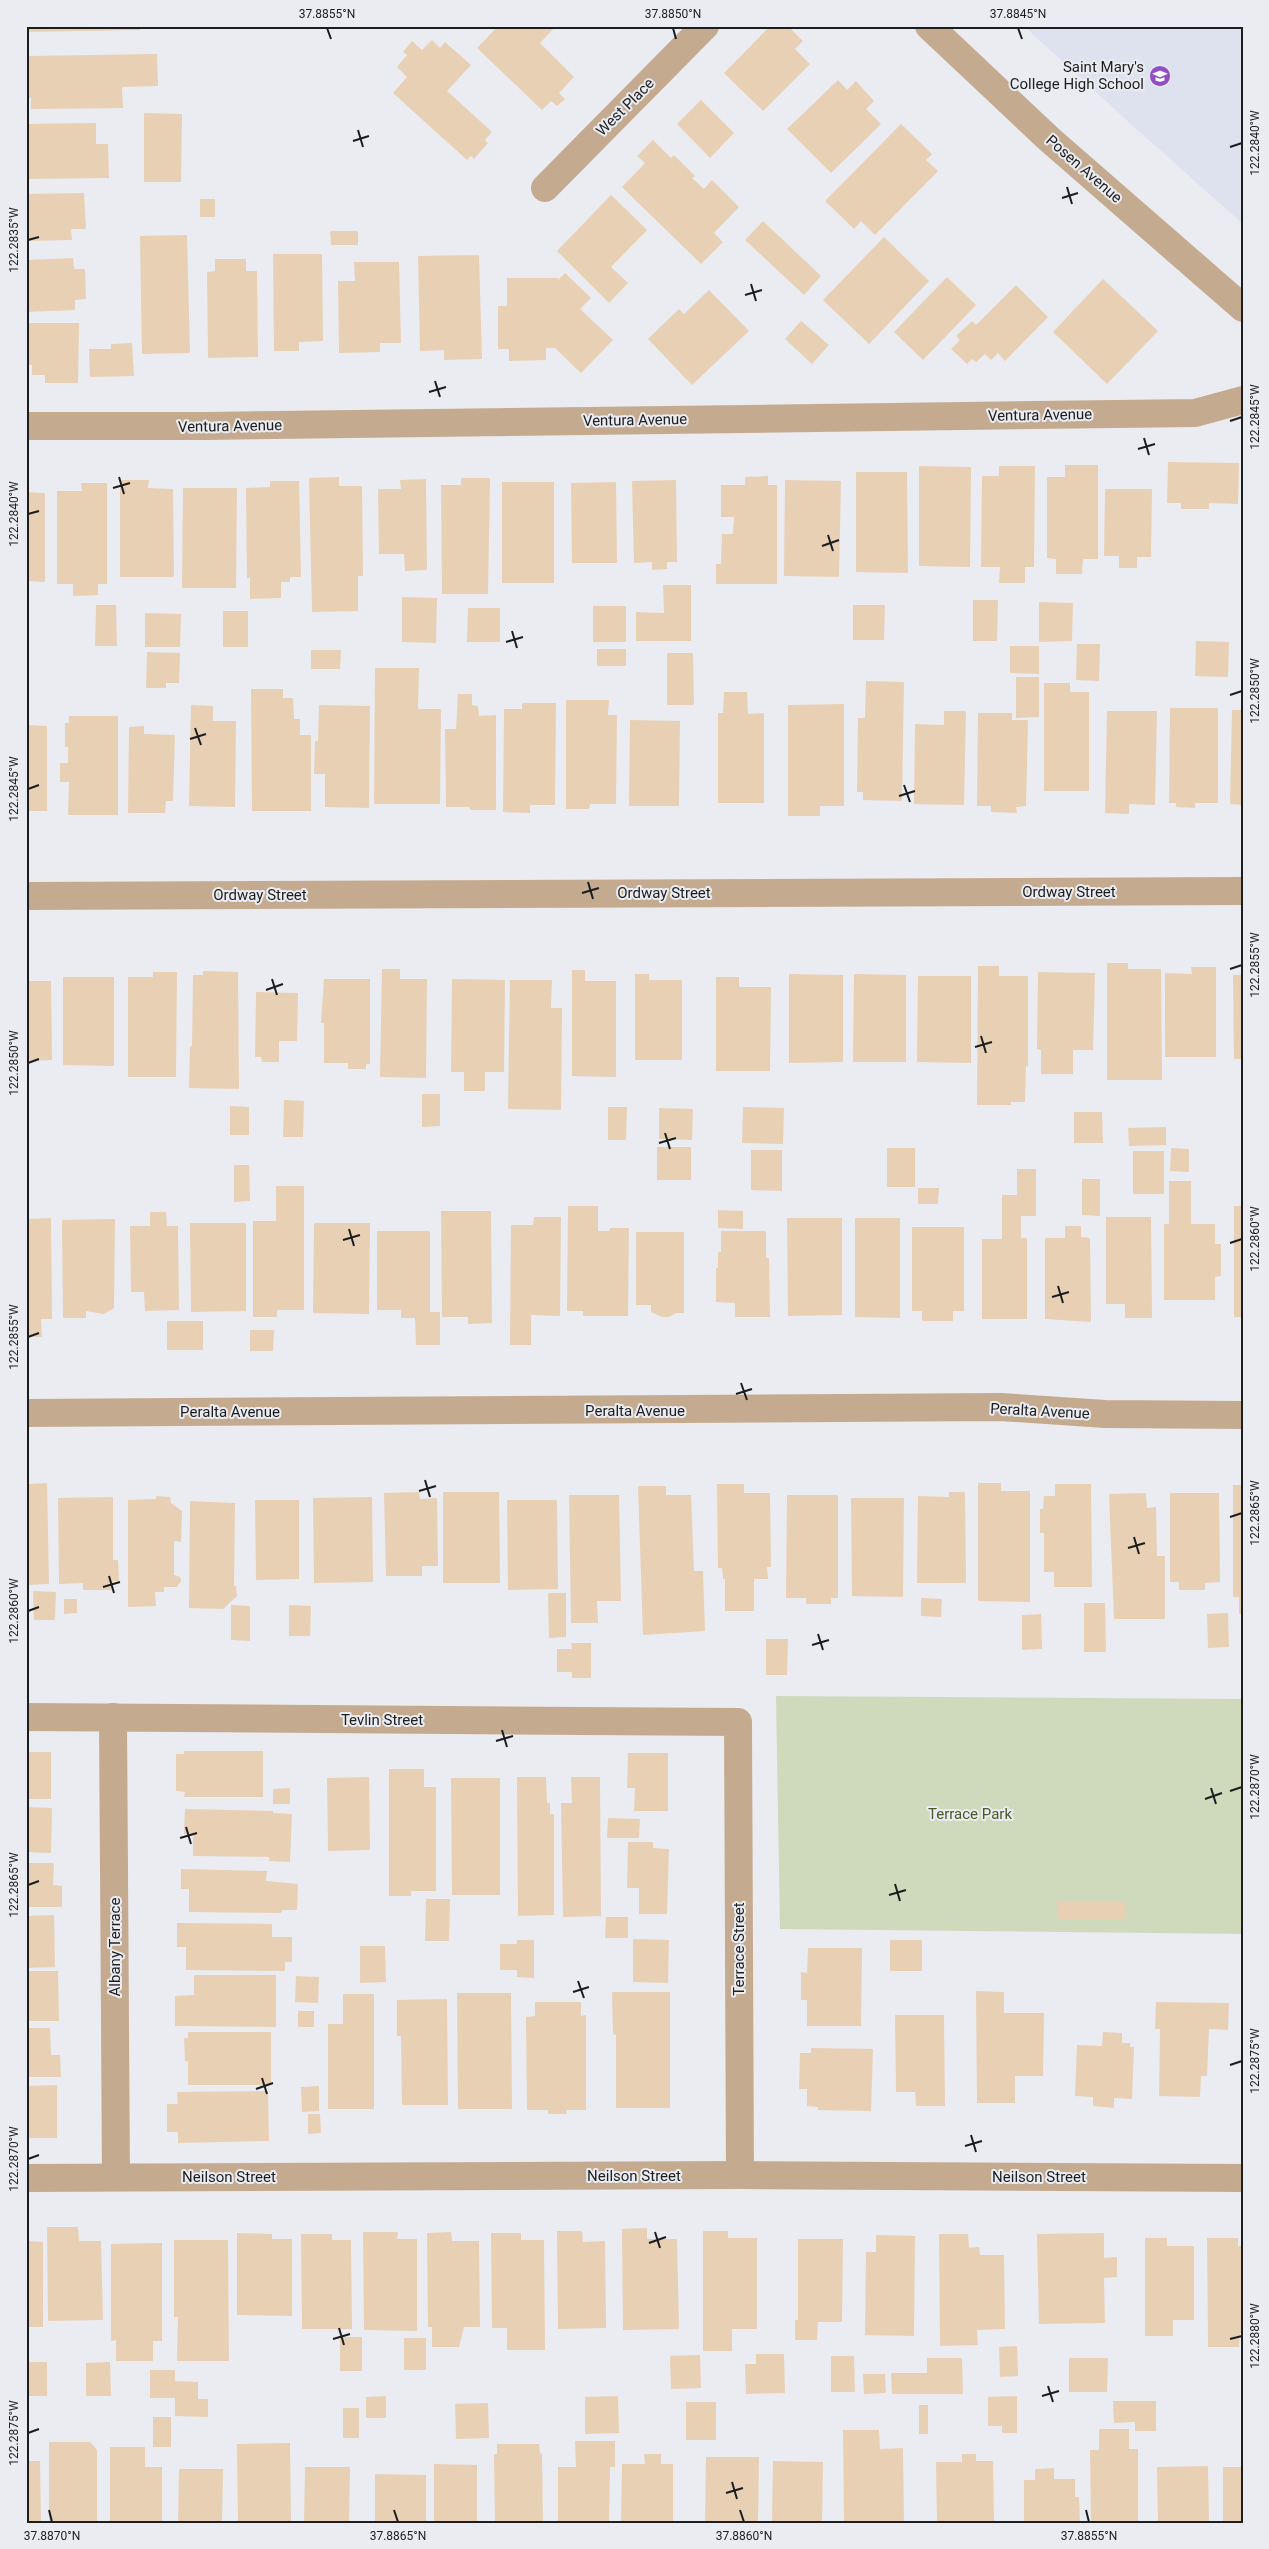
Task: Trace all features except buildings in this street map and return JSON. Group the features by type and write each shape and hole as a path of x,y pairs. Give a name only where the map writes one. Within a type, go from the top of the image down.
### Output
{"street":[{"name":"West Place","path":"545,188 704,26"},
{"name":"Posen Avenue","path":"929,26 1049,139 1243,308"},
{"name":"Ventura Avenue","path":"26,426 205,426 1195,413 1243,400"},
{"name":"Ordway Street","path":"26,896 1243,891"},
{"name":"Peralta Avenue","path":"26,1413 1000,1407 1105,1414 1243,1415"},
{"name":"Tevlin Street","path":"26,1717 738,1722"},
{"name":"Albany Terrace","path":"113,1718 116,2177"},
{"name":"Terrace Street","path":"738,1722 740,2176"},
{"name":"Neilson Street","path":"26,2178 740,2176 1243,2178"}],"shaded area":[{"name":"Saint Mary's College High School","path":"1024,26 1243,26 1243,224 1132,125"}],"green space":[{"name":"Terrace Park","path":"776,1696 1243,1699 1243,1934 780,1929"}],"place":[{"name":"Saint Mary's College High School","path":"1160,76"}]}
